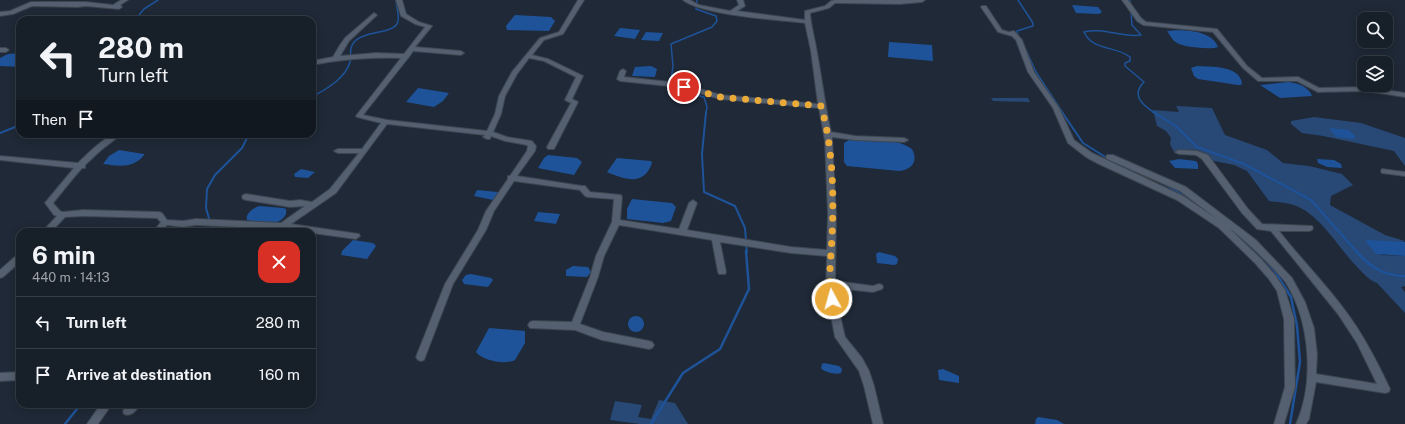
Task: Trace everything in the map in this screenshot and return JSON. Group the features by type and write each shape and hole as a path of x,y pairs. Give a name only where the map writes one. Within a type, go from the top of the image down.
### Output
{"street":[{"path":"102,6 111,0"},
{"path":"113,7 125,0"},
{"path":"400,0 404,15 413,21 429,26 359,116 385,122 488,135 531,144 531,151 490,211 482,230 449,284 421,357"},
{"path":"488,135 498,114 502,96 511,77 542,39 561,34 581,0"},
{"path":"686,0 697,6 807,22"},
{"path":"732,12 742,6 740,0"},
{"path":"878,424 865,373 856,356 842,342 840,337 830,284 832,193 828,134 821,106 814,51 807,22 808,11 827,8 835,2 900,2 922,0"},
{"path":"1126,0 1133,8 1139,20 1145,24 1215,30 1242,63 1260,80 1298,79 1318,90 1366,89 1405,95"},
{"path":"0,14 8,14 31,4 78,6 86,4 119,8"},
{"path":"984,7 1000,31 1013,34 1019,40 1031,72 1056,108 1071,141 1089,155 1102,162 1180,198 1222,226 1258,260 1272,277 1286,304 1289,327 1290,387 1279,424"},
{"path":"336,58 344,41 363,27 374,15"},
{"path":"412,49 460,53"},
{"path":"316,62 336,58 376,55 407,56"},
{"path":"528,56 546,60 580,76 574,91 568,100 575,102 551,147"},
{"path":"623,71 620,79 679,85 720,97 821,106"},
{"path":"50,228 63,216 83,213 159,215 165,222 183,224 196,222 286,228 313,205 333,191 385,122"},
{"path":"828,134 855,138 904,140"},
{"path":"63,216 57,213 49,203 66,181 102,146 113,138"},
{"path":"338,151 364,151"},
{"path":"1179,152 1203,155 1245,211 1260,227 1309,228"},
{"path":"1110,157 1183,189 1253,242 1289,280 1300,302 1309,328 1312,354 1312,377 1305,416 1301,424"},
{"path":"0,158 82,166"},
{"path":"1386,171 1405,174"},
{"path":"512,178 582,188 588,194 618,197 616,222 600,256 594,277 575,326"},
{"path":"246,197 290,204 300,203 313,205"},
{"path":"682,232 693,203"},
{"path":"161,228 165,222"},
{"path":"616,222 791,250 831,253"},
{"path":"1273,228 1285,246 1350,324 1372,360 1385,389 1312,377"},
{"path":"316,231 356,236"},
{"path":"716,238 716,245 722,272"},
{"path":"0,275 16,261"},
{"path":"830,284 873,289 878,287"},
{"path":"533,325 575,326 602,336 649,346"},
{"path":"0,377 16,376"},
{"path":"92,424 104,408"}],"shaded area":[{"path":"1072,5 1098,7 1102,12 1099,14 1076,13"},
{"path":"515,15 551,17 555,21 549,31 507,30 506,26"},
{"path":"620,28 640,30 635,39 614,36"},
{"path":"1181,30 1203,34 1215,41 1218,47 1191,47 1180,44 1174,40 1167,31"},
{"path":"646,32 663,33 659,41 641,40"},
{"path":"889,42 932,45 933,61 888,57"},
{"path":"16,53 16,67 0,66 0,58 8,54"},
{"path":"651,66 657,69 655,77 632,76 635,67"},
{"path":"1197,66 1217,67 1230,70 1240,77 1242,83 1241,85 1238,85 1198,79 1194,76 1191,68"},
{"path":"1288,82 1303,86 1311,93 1312,96 1280,98 1260,85"},
{"path":"418,88 449,93 443,101 434,107 406,102"},
{"path":"991,98 1028,98 1030,102 993,101"},
{"path":"1176,106 1212,108 1225,135 1267,150 1283,163 1309,166 1342,174 1353,185 1331,196 1330,205 1385,235 1405,241 1380,255 1405,256 1405,286 1401,287 1405,292 1405,313 1377,283 1369,279 1358,268 1319,222 1310,214 1290,204 1269,201 1247,171 1234,165 1209,160 1201,155 1174,152 1170,144 1171,138 1166,131 1157,126 1153,110 1179,112"},
{"path":"1314,117 1361,123 1405,138 1405,166 1394,151 1302,133 1291,124 1291,121"},
{"path":"1329,128 1349,130 1355,136 1355,139 1336,137"},
{"path":"849,140 882,140 898,143 912,149 915,158 910,167 899,171 847,166 844,162 844,143"},
{"path":"119,150 144,155 135,163 130,165 120,166 103,164 109,156"},
{"path":"548,155 577,158 582,162 574,175 538,168 544,158"},
{"path":"617,158 651,161 652,163 649,170 644,175 639,178 627,179 607,172"},
{"path":"1179,159 1196,161 1198,164 1198,169 1175,168 1169,161"},
{"path":"1317,159 1334,160 1341,164 1342,168 1327,167 1318,163"},
{"path":"301,169 315,172 308,178 295,177 294,174"},
{"path":"477,190 498,192 499,194 493,200 474,196"},
{"path":"632,199 672,203 676,207 671,221 663,223 627,219 627,209"},
{"path":"259,206 283,208 286,209 286,214 279,221 274,223 263,223 247,220 247,216 250,212"},
{"path":"538,212 560,214 556,224 534,221"},
{"path":"353,240 373,243 376,246 367,259 341,255 342,251"},
{"path":"1367,240 1405,242 1405,256 1376,254 1366,242"},
{"path":"879,252 895,256 898,259 897,264 877,263 876,254"},
{"path":"573,266 588,267 591,272 587,277 566,276 566,270"},
{"path":"471,274 491,278 493,280 488,287 464,284 462,280 466,275"},
{"path":"636,316 643,321 644,324 639,331 636,332 629,327 628,324 633,317"},
{"path":"489,328 525,331 525,343 515,360 500,362 489,360 476,352"},
{"path":"824,363 839,366 842,369 841,373 839,374 825,371 821,368 822,364"},
{"path":"943,369 959,376 959,383 939,380 938,370"},
{"path":"659,400 675,403 688,424 640,424 610,420 615,401 642,405 638,417 651,419"},
{"path":"1038,417 1057,420 1064,424 1035,424"}],"waterway":[{"path":"138,16 144,9 158,0"},
{"path":"316,95 334,83 344,74 348,68 351,48 355,41 359,38 394,27 397,24 398,16 396,0"},
{"path":"697,0 696,9 716,16 717,21 712,27 671,44 673,66 671,80 675,90 704,97 707,107 706,113"},
{"path":"1018,0 1033,23 1033,26 1017,31 1018,36"},
{"path":"1130,0 1132,25 1141,35 1134,36 1098,31 1084,32 1093,42 1130,57 1130,61 1125,63 1125,66 1144,82 1138,91 1138,95 1142,103 1155,113"},
{"path":"1021,39 1036,72 1063,113"},
{"path":"706,112 702,154 704,192 735,206 745,228 746,241"},
{"path":"1062,112 1083,143 1107,158"},
{"path":"1153,112 1176,126 1197,147 1244,164 1311,200 1357,252"},
{"path":"0,133 16,127"},
{"path":"212,228 206,208 207,189 215,175 242,148 247,138"},
{"path":"1164,184 1195,202"},
{"path":"746,245 747,252"},
{"path":"651,424 683,373 720,349 749,289 746,251"},
{"path":"1357,252 1378,270 1397,276 1405,276"},
{"path":"1266,261 1274,270 1291,297 1297,326 1300,362 1290,424"},
{"path":"65,424 78,408"}],"route":[{"path":"684,87 732,99 821,106 827,126 832,193 830,289 832,299"}]}
